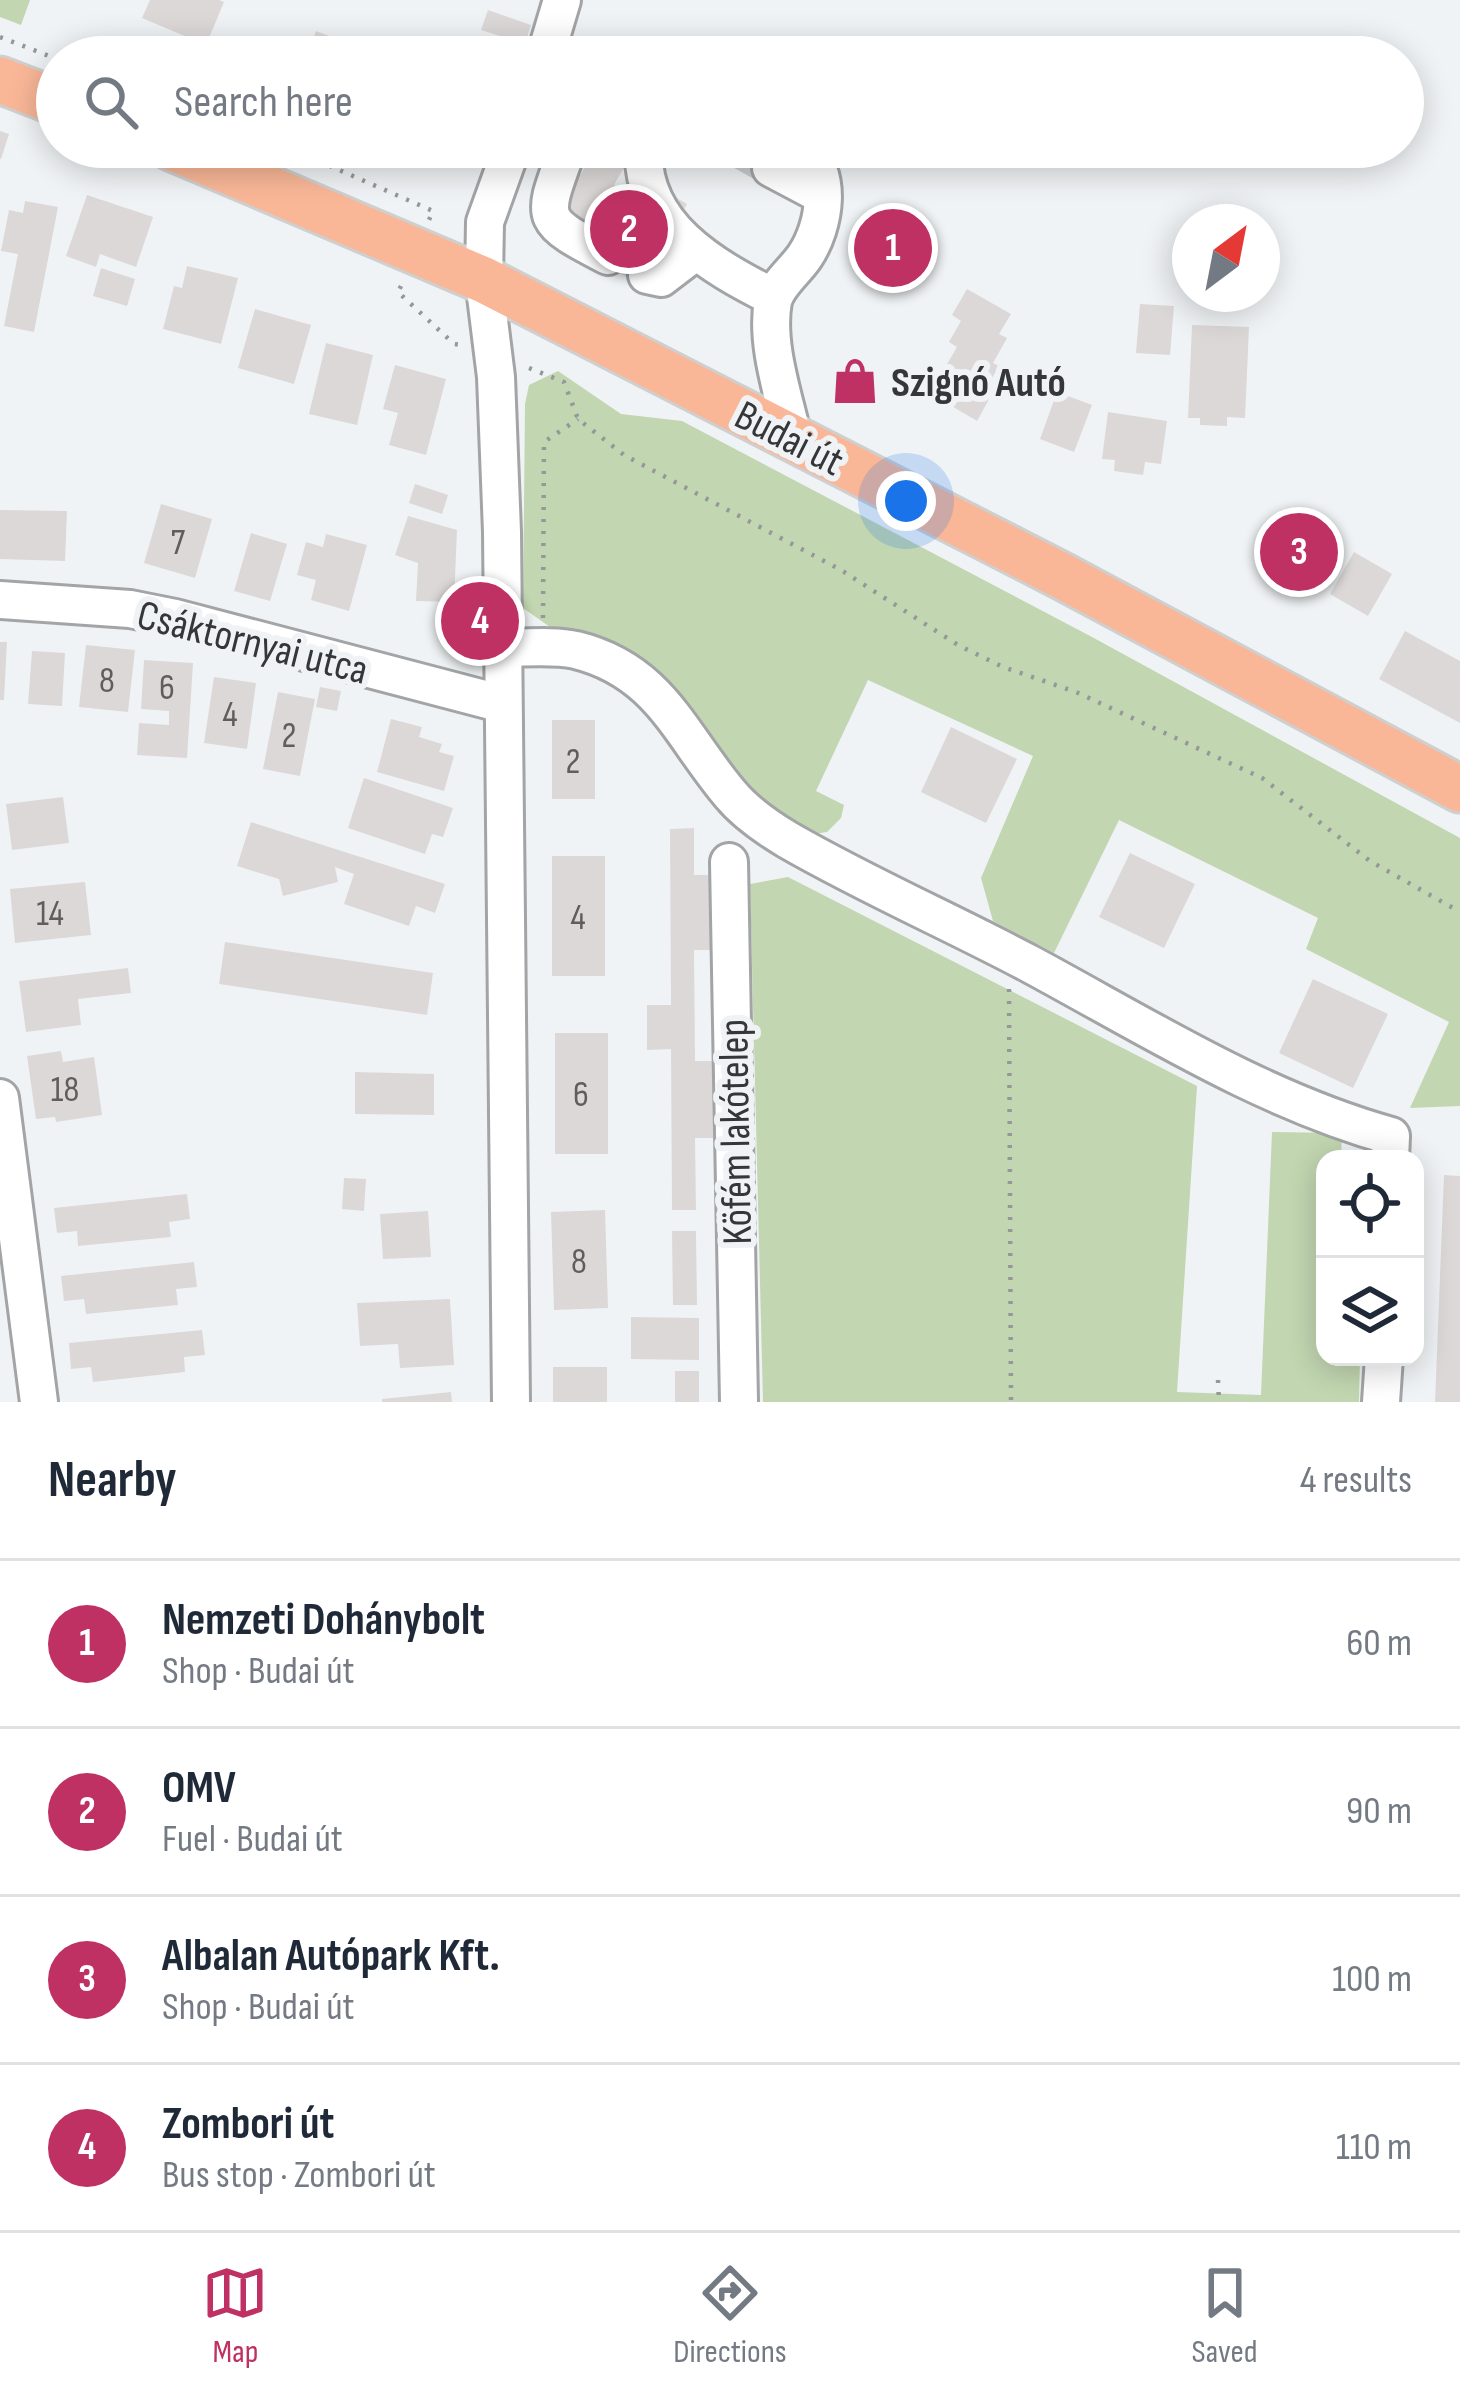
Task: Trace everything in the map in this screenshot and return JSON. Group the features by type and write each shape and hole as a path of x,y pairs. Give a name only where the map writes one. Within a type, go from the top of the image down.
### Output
{"main road":[{"path":"0,80 36,93"},
{"name":"Budai út","path":"220,168 484,280 1062,576 1460,789"}],"street":[{"path":"552,36 562,0"},
{"path":"504,168 485,222 484,280 501,510 511,1402"},
{"path":"560,168 548,201 550,218 559,230 608,256"},
{"path":"645,168 656,205 695,253 773,297"},
{"path":"793,438 772,325 773,297 807,254 821,218 822,196 796,168"},
{"path":"646,275 661,278 695,253"},
{"name":"Csáktornyai utca","path":"0,600 130,609 175,618 503,704"},
{"path":"503,648 575,650 616,667 650,689 671,710 734,799 777,832 1240,1077 1294,1103 1390,1136 1390,1150"},
{"name":"Köfém lakótelep","path":"729,862 739,1402"},
{"path":"0,1098 39,1402"},
{"path":"1381,1402 1383,1366"}],"path":[{"path":"0,37 36,51"},
{"path":"492,353 564,382 578,419 624,455 841,570 958,645 1003,667 1076,692 1262,778 1285,791 1370,861 1460,912"},
{"path":"543,648 544,442 578,419"},
{"path":"1009,953 1011,1402"},
{"path":"1218,1380 1219,1402"}],"green space":[{"path":"0,0 30,0 21,25 0,17"},
{"path":"558,371 621,414 682,421 1460,838 1460,1106 1410,1108 1449,1022 1306,949 1318,918 1119,820 1054,953 993,921 981,878 1033,756 868,680 816,791 844,805 841,818 827,832 807,835 756,808 685,702 659,678 567,639 523,608 525,404 529,385"},
{"path":"788,877 1197,1086 1177,1392 1261,1395 1272,1132 1342,1133 1341,1150 1316,1150 1316,1366 1360,1366 1359,1402 763,1402 750,884"}],"building":[{"path":"150,0 224,2 210,36 185,36 142,18"},
{"path":"488,10 531,25 528,36 481,30"},
{"path":"0,131 9,134 1,159 0,159"},
{"path":"584,168 624,168 614,185 639,199 649,182 687,204 641,285 604,264 559,213"},
{"path":"744,168 771,168 765,179"},
{"path":"87,195 153,217 136,267 100,254 96,267 66,256"},
{"path":"25,201 58,207 34,332 4,326 18,254 1,251 9,210 23,213"},
{"path":"888,236 902,239 898,259 884,256"},
{"path":"187,266 238,278 221,344 163,329 174,286 182,288"},
{"path":"880,266 896,269 892,291 876,288"},
{"path":"101,268 135,279 127,306 93,296"},
{"path":"967,289 1011,314 999,334 1007,338 993,363 999,366 986,389 993,392 977,421 938,398 951,376 943,371 957,347 949,342 961,321 952,315"},
{"path":"1140,304 1172,306 1170,355 1136,353"},
{"path":"255,309 311,325 294,384 238,368"},
{"path":"1192,325 1249,327 1245,418 1227,417 1227,426 1200,425 1200,418 1188,418"},
{"path":"326,343 373,355 357,425 309,414"},
{"path":"395,365 446,379 426,455 389,445 398,413 383,409"},
{"path":"1057,392 1092,405 1074,452 1040,439"},
{"path":"1108,412 1167,421 1161,464 1145,462 1143,475 1114,471 1115,460 1102,459"},
{"path":"415,484 448,495 442,514 409,503"},
{"path":"161,504 212,519 195,578 144,563"},
{"path":"0,510 67,511 65,561 0,559"},
{"path":"408,516 457,530 454,602 416,601 418,563 395,555"},
{"path":"1290,522 1327,542 1305,583 1267,563"},
{"path":"251,533 287,544 270,601 234,591"},
{"path":"326,534 367,545 349,611 311,600 316,580 297,575 306,542 323,547"},
{"path":"1354,552 1392,574 1368,616 1330,594"},
{"path":"1405,631 1460,661 1460,723 1379,679"},
{"path":"0,642 7,642 4,700 0,700"},
{"path":"86,645 135,650 128,712 79,707"},
{"path":"32,651 65,653 62,706 28,704"},
{"path":"144,660 193,663 187,758 137,755 139,723 169,725 169,711 141,709"},
{"path":"214,677 256,683 247,749 204,743"},
{"path":"320,687 341,691 337,711 316,707"},
{"path":"278,692 315,699 300,776 263,769"},
{"path":"391,719 422,727 419,737 442,744 439,752 454,756 444,791 377,772"},
{"path":"552,720 595,720 595,799 552,799"},
{"path":"951,727 1017,759 986,823 921,792"},
{"path":"364,778 453,808 443,837 432,834 425,854 348,828"},
{"path":"63,797 69,843 12,850 6,804"},
{"path":"251,822 445,884 435,913 416,906 409,926 344,904 354,874 335,867 338,882 283,896 279,879 237,866"},
{"path":"694,828 694,875 714,875 714,950 694,950 695,1061 715,1061 716,1138 695,1138 696,1210 672,1210 671,1049 647,1050 647,1005 671,1005 670,829"},
{"path":"1130,853 1195,884 1164,948 1099,917"},
{"path":"552,856 605,856 605,976 552,976"},
{"path":"85,882 91,935 15,943 10,889"},
{"path":"225,942 433,973 427,1015 219,984"},
{"path":"128,968 131,993 78,999 81,1025 26,1032 19,981"},
{"path":"1313,979 1388,1014 1353,1088 1279,1053"},
{"path":"555,1033 608,1033 608,1154 555,1154"},
{"path":"61,1051 63,1062 94,1057 102,1115 56,1122 55,1117 36,1119 27,1056"},
{"path":"355,1072 434,1074 434,1115 355,1114"},
{"path":"1444,1175 1460,1176 1460,1402 1435,1402"},
{"path":"344,1178 366,1179 364,1211 342,1209"},
{"path":"187,1194 190,1219 169,1222 171,1237 78,1246 77,1231 57,1233 54,1208"},
{"path":"605,1210 608,1308 554,1310 551,1212"},
{"path":"428,1211 431,1257 383,1259 380,1214"},
{"path":"672,1231 696,1231 697,1305 673,1305"},
{"path":"194,1262 197,1287 176,1289 178,1305 86,1314 84,1299 64,1301 61,1276"},
{"path":"450,1299 454,1365 400,1368 398,1344 360,1346 357,1303"},
{"path":"631,1317 699,1318 699,1360 631,1359"},
{"path":"202,1330 205,1355 184,1357 185,1372 93,1382 91,1367 71,1369 69,1343"},
{"path":"553,1367 607,1367 607,1402 553,1402"},
{"path":"675,1371 699,1371 699,1402 675,1402"},
{"path":"451,1392 452,1402 382,1402 382,1399"}],"place":[{"name":"OMV","path":"629,229"},
{"name":"Nemzeti Dohánybolt","path":"893,248"},
{"name":"Szignó Autó","path":"855,381"},
{"name":"Albalan Autópark Kft.","path":"1299,552"},
{"name":"Zombori út","path":"480,621"}]}
